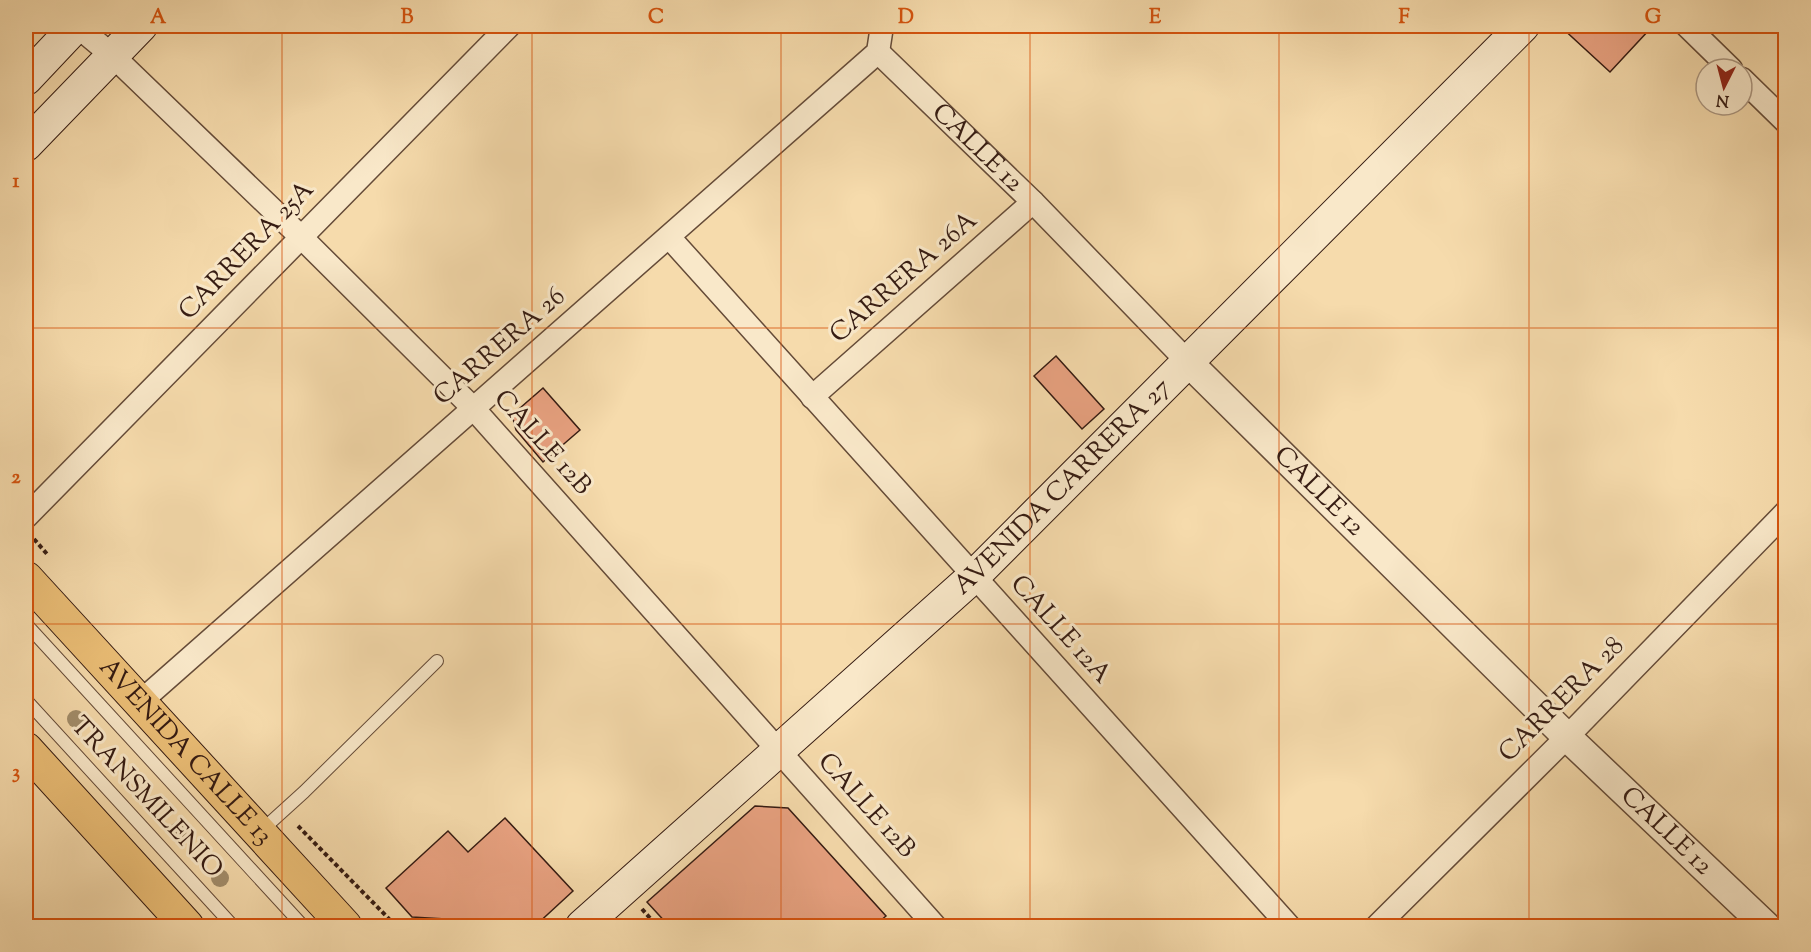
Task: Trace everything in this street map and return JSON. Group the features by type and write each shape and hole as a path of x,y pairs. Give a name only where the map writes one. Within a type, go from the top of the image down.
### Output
{"main road":[{"path":"26,79 77,26"},
{"path":"26,145 141,26"},
{"name":"AVENIDA CARRERA 27","path":"582,927 974,576 1523,26"},
{"name":"AVENIDA CALLE 13","path":"26,578 149,693 259,833 345,927"},
{"path":"26,749 188,927"}],"street":[{"name":"CALLE 12B","path":"77,26 112,56 301,237 473,408 935,927"},
{"name":"CARRERA 25A","path":"26,517 509,26"},
{"path":"878,52 882,26"},
{"path":"1687,26 1719,57"},
{"name":"CALLE 12","path":"878,52 1033,202 1188,362 1567,737 1761,925"},
{"name":"CARRERA 26","path":"149,693 878,52"},
{"path":"1754,91 1785,122"},
{"name":"CARRERA 26A","path":"812,396 1033,202"},
{"name":"CALLE 12A","path":"669,237 1289,927"},
{"name":"CARRERA 28","path":"1377,927 1567,737 1785,513"}],"lane":[{"name":"TRANSMILENIO","path":"26,624 303,927"},
{"path":"259,833 437,661"},
{"name":"TRANSMILENIO","path":"26,700 233,927"}],"building":[{"path":"1560,26 1644,26 1649,30 1610,72"},
{"path":"1056,356 1104,409 1082,429 1034,376"},
{"path":"543,388 580,430 543,462 516,430 512,415"},
{"path":"755,806 788,808 886,916 874,926 669,926 647,902"},
{"path":"505,818 573,891 535,926 477,926 463,920 412,917 386,888 448,831 468,852"},
{"path":"623,919 630,926 615,926"}]}
